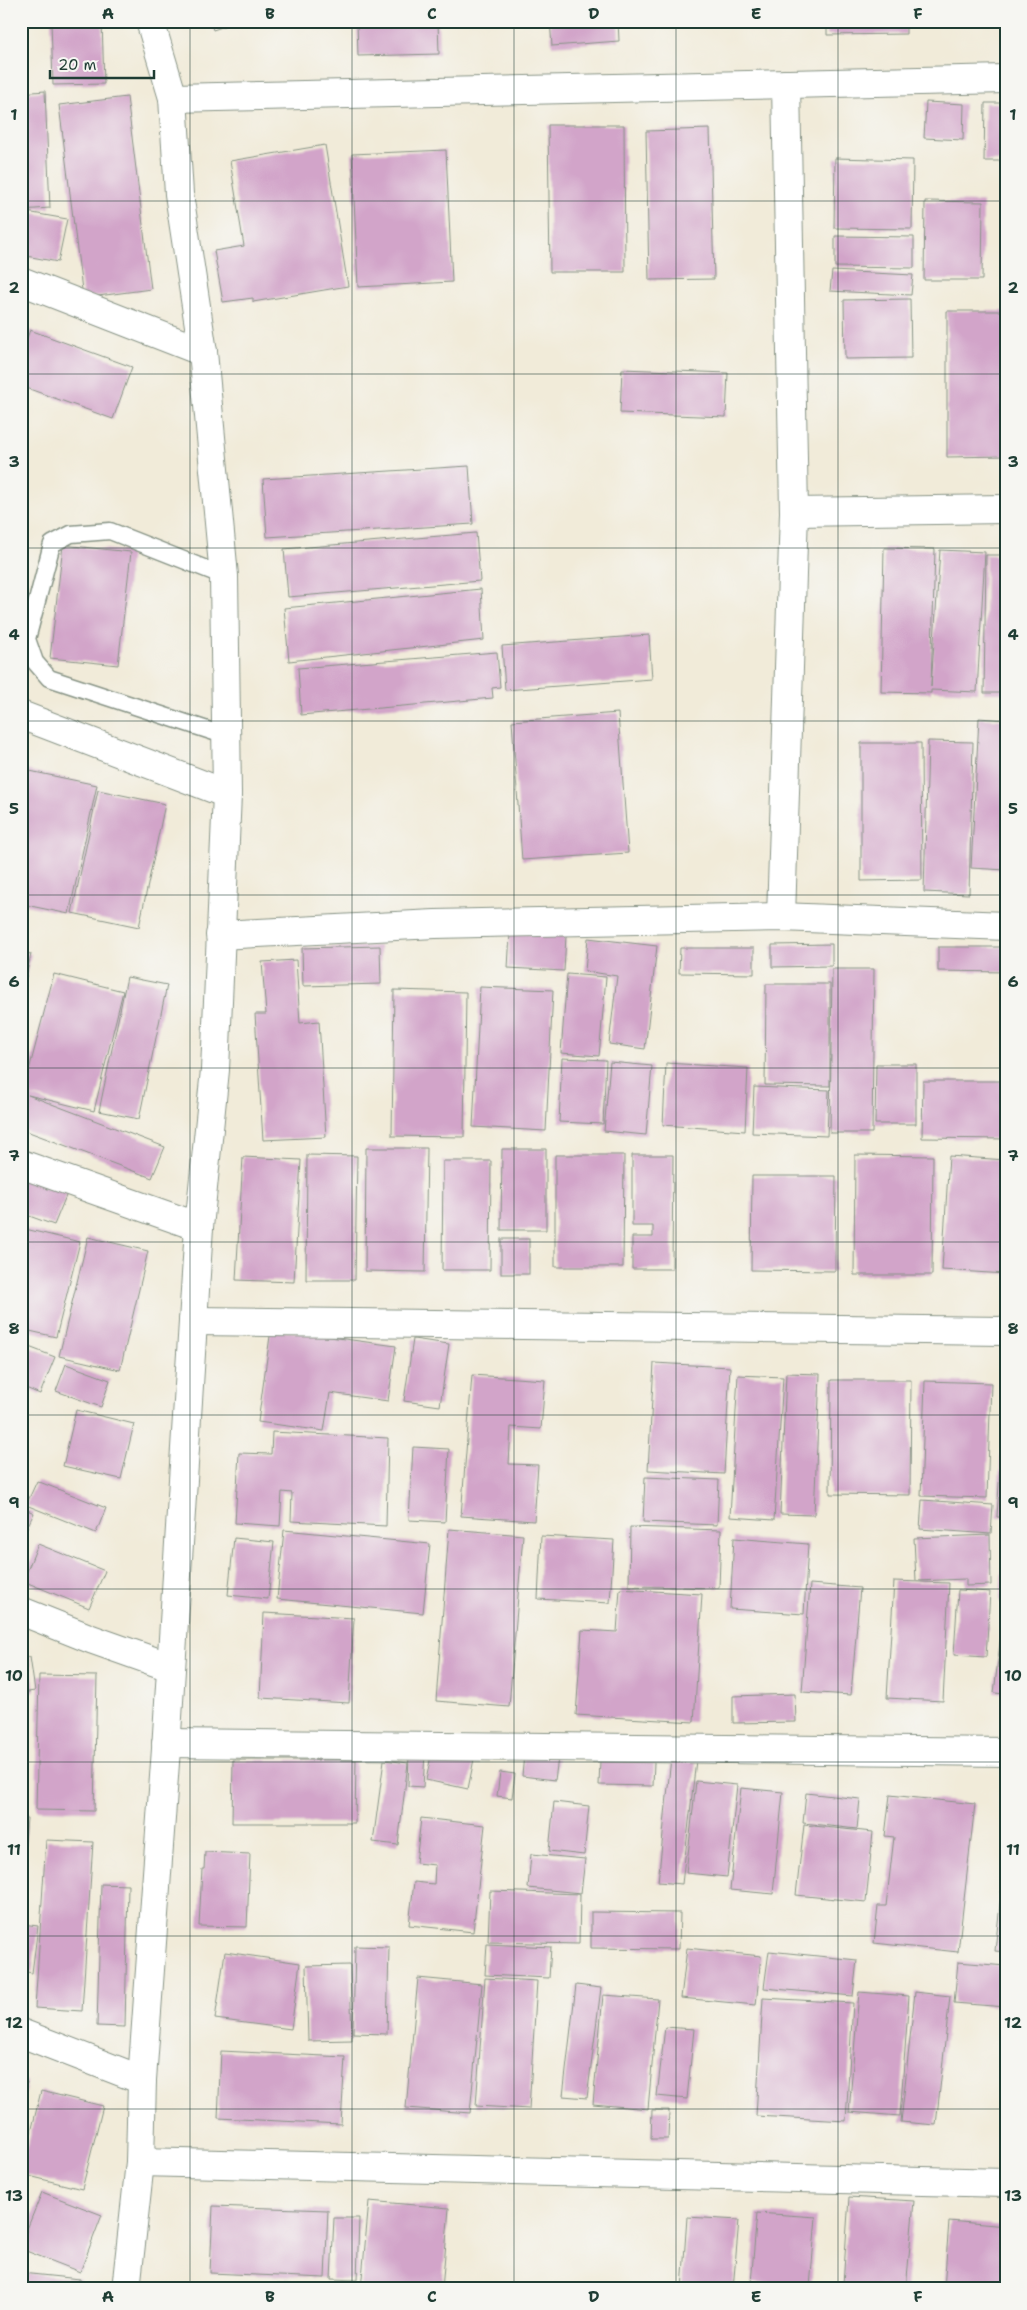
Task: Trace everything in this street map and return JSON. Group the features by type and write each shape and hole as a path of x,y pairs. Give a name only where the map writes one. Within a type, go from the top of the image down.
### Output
{"street":[{"path":"126,2289 140,2162 142,2080 199,1227 216,1070 227,794 224,576 203,352 179,194 173,98 150,21"},
{"path":"173,98 1006,79"},
{"path":"781,917 794,512 786,84"},
{"path":"21,281 203,352"},
{"path":"794,512 1006,509"},
{"path":"21,715 227,794"},
{"path":"220,935 435,924 781,917 1006,926"},
{"path":"21,1164 199,1227"},
{"path":"193,1322 1006,1331"},
{"path":"21,1611 91,1639 170,1667"},
{"path":"166,1743 1006,1752"},
{"path":"21,2034 142,2080"},
{"path":"140,2162 1006,2182"}],"lane":[{"path":"224,576 110,531 71,534 52,544 26,639 35,662 48,678 226,736"}],"building":[{"path":"51,21 102,21 104,84 53,85"},
{"path":"210,21 237,21 237,22 213,30"},
{"path":"357,21 438,21 439,54 358,56"},
{"path":"550,21 618,21 619,41 552,46"},
{"path":"827,21 906,21 906,34 827,35"},
{"path":"921,21 986,21 986,23 921,26"},
{"path":"45,91 50,208 21,210 21,93"},
{"path":"127,97 151,289 83,298 59,105"},
{"path":"926,102 964,104 963,140 924,138"},
{"path":"985,103 1006,103 1006,161 984,161"},
{"path":"548,125 624,125 625,272 550,272"},
{"path":"710,129 714,279 649,280 646,131"},
{"path":"325,145 348,286 253,302 253,298 223,302 214,251 244,246 230,161"},
{"path":"446,150 452,282 358,287 352,154"},
{"path":"835,158 913,160 912,229 834,228"},
{"path":"925,201 983,202 982,280 924,280"},
{"path":"21,211 67,219 58,262 21,255"},
{"path":"835,236 914,237 914,268 835,267"},
{"path":"832,271 913,275 911,295 830,291"},
{"path":"910,299 911,358 845,359 844,300"},
{"path":"947,311 1006,311 1006,456 947,457"},
{"path":"30,330 132,367 113,419 21,386 21,353"},
{"path":"622,369 728,373 726,417 620,413"},
{"path":"469,466 473,524 267,537 263,479"},
{"path":"476,533 480,581 288,597 284,549"},
{"path":"63,545 131,552 118,665 50,658"},
{"path":"884,548 935,549 931,687 940,550 985,552 977,692 931,690 931,693 881,692"},
{"path":"986,555 1006,555 1006,693 984,693"},
{"path":"481,589 484,640 289,661 284,608"},
{"path":"649,635 652,679 505,690 502,646"},
{"path":"497,652 500,687 492,688 493,698 301,715 298,668"},
{"path":"618,713 628,853 522,860 512,721"},
{"path":"979,718 1006,720 1006,870 971,868"},
{"path":"928,741 973,742 969,894 924,892"},
{"path":"861,743 921,743 922,880 861,881"},
{"path":"25,770 97,785 69,914 21,904 21,788"},
{"path":"98,790 165,804 139,927 72,913"},
{"path":"510,933 566,936 564,971 508,968"},
{"path":"588,938 657,946 645,1049 609,1044 617,976 585,971"},
{"path":"832,944 832,966 772,967 772,945"},
{"path":"380,946 381,984 303,986 302,948"},
{"path":"938,947 1006,947 1006,972 938,971"},
{"path":"680,948 754,948 754,974 679,973"},
{"path":"21,952 31,954 22,995 21,995"},
{"path":"296,960 300,1023 319,1021 326,1137 263,1140 255,1014 266,1014 262,962"},
{"path":"832,969 874,969 872,1133 830,1133"},
{"path":"54,974 123,991 94,1111 28,1095 165,1147 152,1178 21,1129 21,1101"},
{"path":"567,974 606,977 599,1056 561,1053"},
{"path":"127,977 167,985 139,1119 99,1111"},
{"path":"766,984 830,984 830,1086 765,1085"},
{"path":"480,987 553,990 546,1131 473,1127"},
{"path":"394,990 466,992 464,1137 392,1136"},
{"path":"562,1058 606,1060 603,1124 559,1122"},
{"path":"610,1062 652,1066 646,1135 604,1131"},
{"path":"666,1063 748,1068 745,1131 663,1125"},
{"path":"876,1064 916,1064 916,1124 875,1124"},
{"path":"923,1081 1006,1081 1006,1139 922,1138"},
{"path":"754,1087 829,1090 827,1136 752,1133"},
{"path":"366,1148 427,1148 425,1272 365,1271"},
{"path":"502,1149 546,1149 546,1230 501,1230"},
{"path":"307,1155 357,1156 355,1280 306,1280"},
{"path":"555,1155 624,1155 623,1267 555,1267"},
{"path":"632,1155 673,1155 672,1269 632,1269 632,1237 653,1237 653,1226 632,1226"},
{"path":"855,1155 933,1156 932,1275 854,1275"},
{"path":"949,1156 1006,1160 1006,1274 942,1270"},
{"path":"243,1157 301,1160 294,1282 236,1280"},
{"path":"443,1161 491,1161 490,1270 442,1270"},
{"path":"21,1173 68,1191 54,1225 21,1213"},
{"path":"752,1176 836,1176 835,1271 751,1270"},
{"path":"21,1228 80,1242 56,1337 21,1329"},
{"path":"88,1237 148,1251 120,1370 59,1356"},
{"path":"501,1239 529,1239 529,1274 501,1274"},
{"path":"271,1329 396,1346 388,1401 330,1393 324,1431 258,1422"},
{"path":"413,1339 449,1344 440,1406 404,1401"},
{"path":"21,1344 55,1357 40,1394 21,1386"},
{"path":"654,1363 730,1367 724,1474 648,1470"},
{"path":"66,1364 110,1380 101,1407 56,1391"},
{"path":"786,1373 820,1374 814,1515 780,1514"},
{"path":"472,1375 545,1380 541,1429 511,1427 509,1464 538,1465 534,1521 461,1516"},
{"path":"738,1375 783,1377 774,1520 730,1517"},
{"path":"831,1380 911,1380 910,1495 830,1494"},
{"path":"925,1381 991,1383 987,1498 921,1496"},
{"path":"1004,1405 1006,1405 1006,1517 997,1517"},
{"path":"76,1410 134,1424 121,1479 63,1466"},
{"path":"272,1432 388,1438 386,1526 291,1521 292,1493 282,1492 280,1526 235,1523 239,1453 271,1454"},
{"path":"413,1447 449,1449 445,1522 409,1520"},
{"path":"645,1477 719,1480 717,1525 643,1522"},
{"path":"37,1481 106,1508 96,1533 26,1505"},
{"path":"922,1500 993,1505 991,1534 920,1529"},
{"path":"21,1507 34,1513 21,1540"},
{"path":"630,1527 721,1530 719,1588 629,1586"},
{"path":"449,1529 523,1535 509,1707 436,1701"},
{"path":"284,1530 430,1544 423,1613 277,1599"},
{"path":"990,1535 991,1585 966,1586 966,1579 916,1581 914,1538"},
{"path":"541,1536 614,1540 610,1603 538,1599"},
{"path":"234,1538 274,1542 268,1599 228,1595"},
{"path":"734,1538 808,1544 804,1614 730,1609"},
{"path":"1004,1538 1006,1538 1006,1601 1000,1601"},
{"path":"38,1544 105,1571 89,1608 23,1581"},
{"path":"894,1581 949,1583 943,1701 887,1698"},
{"path":"810,1584 860,1588 851,1695 802,1692"},
{"path":"620,1589 702,1594 694,1722 576,1715 582,1630 617,1632"},
{"path":"958,1590 990,1592 986,1657 954,1655"},
{"path":"1004,1609 1006,1609 1006,1694 994,1693"},
{"path":"264,1613 354,1618 349,1703 260,1698"},
{"path":"30,1657 35,1691 21,1693 21,1658"},
{"path":"39,1675 97,1676 94,1811 36,1810"},
{"path":"795,1694 796,1722 733,1723 733,1696"},
{"path":"432,1751 474,1759 468,1789 426,1780"},
{"path":"409,1752 425,1753 423,1787 408,1786"},
{"path":"524,1754 558,1758 555,1780 522,1776"},
{"path":"671,1758 696,1760 682,1884 658,1882"},
{"path":"233,1760 356,1760 355,1823 232,1823"},
{"path":"384,1760 408,1763 398,1845 373,1842"},
{"path":"600,1761 654,1762 653,1786 599,1785"},
{"path":"500,1772 515,1774 512,1798 497,1796"},
{"path":"696,1781 737,1785 727,1877 686,1873"},
{"path":"741,1788 783,1792 773,1894 730,1890"},
{"path":"806,1793 860,1799 857,1829 803,1823"},
{"path":"890,1795 975,1804 958,1952 874,1943 878,1906 886,1906 894,1837 885,1836"},
{"path":"554,1802 589,1806 584,1855 549,1851"},
{"path":"21,1818 27,1818 23,1864 21,1864"},
{"path":"421,1818 485,1825 473,1932 409,1925 414,1882 434,1884 435,1865 416,1863"},
{"path":"804,1825 873,1832 866,1902 796,1895"},
{"path":"46,1840 93,1842 82,2011 35,2008"},
{"path":"205,1852 250,1854 247,1927 199,1926 202,1869 204,1869"},
{"path":"531,1854 585,1859 581,1893 528,1888"},
{"path":"1003,1876 1006,1876 1006,1952 995,1951"},
{"path":"101,1884 128,1885 125,2027 97,2026"},
{"path":"490,1891 580,1894 579,1944 488,1942"},
{"path":"591,1912 680,1913 679,1949 591,1948"},
{"path":"22,1924 38,1926 32,1973 21,1971"},
{"path":"487,1944 551,1947 549,1978 485,1975"},
{"path":"355,1946 389,1947 387,2034 353,2033"},
{"path":"687,1948 761,1956 756,2005 681,1998"},
{"path":"769,1951 857,1960 853,1996 764,1988"},
{"path":"225,1952 300,1963 291,2029 215,2019"},
{"path":"958,1962 1006,1966 1006,2007 954,2003"},
{"path":"350,1965 352,2040 308,2041 306,1966"},
{"path":"418,1978 482,1984 470,2113 406,2108"},
{"path":"485,1978 537,1981 529,2109 476,2106"},
{"path":"576,1985 601,1988 587,2098 563,2096"},
{"path":"859,1992 909,1996 900,2116 849,2112"},
{"path":"915,1992 950,1996 936,2125 901,2122"},
{"path":"603,1995 658,1999 648,2109 593,2104"},
{"path":"763,1998 853,2003 846,2121 756,2116"},
{"path":"665,2027 694,2029 687,2099 657,2096"},
{"path":"221,2051 345,2057 341,2124 218,2118"},
{"path":"21,2081 27,2082 22,2107 21,2107"},
{"path":"41,2091 103,2106 82,2189 21,2174"},
{"path":"652,2110 669,2110 668,2139 651,2139"},
{"path":"42,2192 102,2215 80,2272 21,2249 21,2244"},
{"path":"849,2197 914,2201 906,2289 843,2285"},
{"path":"369,2201 449,2208 442,2289 361,2289"},
{"path":"213,2206 328,2210 325,2278 210,2273"},
{"path":"757,2213 816,2217 810,2287 751,2283"},
{"path":"687,2217 739,2220 733,2289 682,2289"},
{"path":"334,2218 359,2218 357,2280 331,2279"},
{"path":"949,2221 1006,2226 1006,2289 944,2289"},
{"path":"21,2273 80,2279 80,2289 21,2289"},
{"path":"200,2283 321,2285 321,2289 200,2289"}]}
